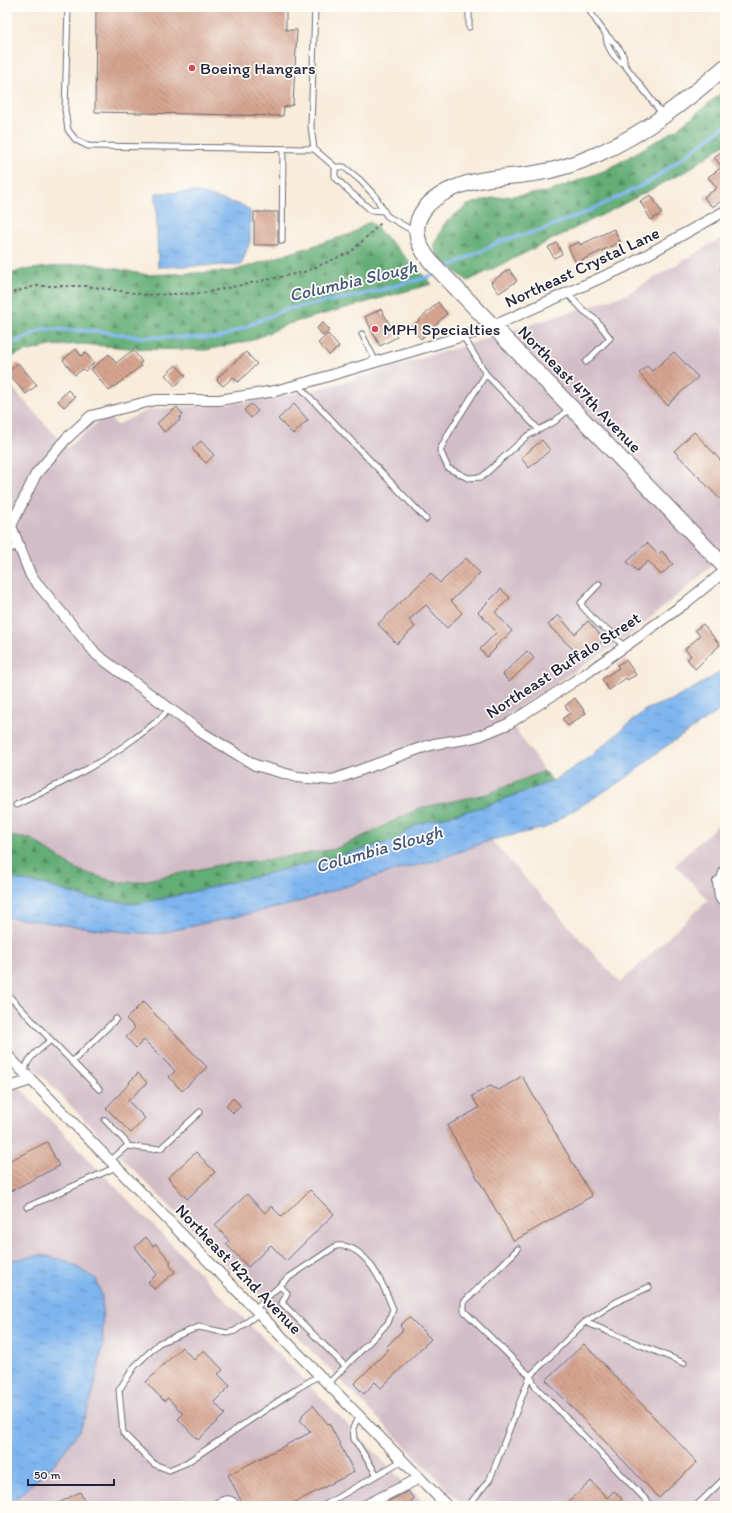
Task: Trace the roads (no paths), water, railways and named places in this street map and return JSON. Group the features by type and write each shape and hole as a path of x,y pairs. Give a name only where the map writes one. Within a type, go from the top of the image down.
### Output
{"street":[{"path":"416,232 418,218 423,211 437,198 454,188 476,181 537,173 567,166 612,147 640,132 663,116 695,93 725,67"},
{"name":"Northeast Crystal Lane","path":"61,445 91,416 155,400 220,400 275,391 463,336 492,326 637,260 725,211"},
{"name":"Northeast 47th Avenue","path":"416,232 422,250 432,263 725,567"},
{"name":"Northeast Buffalo Street","path":"61,445 36,474 11,526 31,576 97,655 204,734 255,765 296,777 333,780 418,749 434,744 466,739 493,731 508,724 584,675 624,647 684,604 725,571"},
{"path":"718,882 720,897 725,904"},
{"name":"Northeast 42nd Avenue","path":"7,1055 447,1506"},
{"path":"7,1088 28,1077"},
{"path":"364,1506 420,1478"}],"lane":[{"path":"68,7 65,110 68,130 76,140 88,146 284,149 314,148"},
{"path":"315,7 311,127 314,148 335,167 344,167 360,180 375,196 387,216 416,232"},
{"path":"469,7 469,27"},
{"path":"588,7 606,34 625,56 624,64"},
{"path":"606,34 606,43 618,61 624,64 663,116"},
{"path":"282,242 284,149"},
{"path":"335,167 335,177 348,191 371,210 383,210"},
{"path":"567,293 583,310 596,320 610,338 586,362"},
{"path":"362,334 376,362"},
{"path":"463,336 486,374 538,430"},
{"path":"486,374 450,431 440,450 448,468 468,478 482,477 527,436 554,422 571,407"},
{"path":"298,385 426,519"},
{"path":"7,551 19,545"},
{"path":"599,584 581,603 582,606 599,625 610,631 624,647"},
{"path":"16,805 71,779 115,754 160,720 170,708"},
{"path":"718,882 725,863"},
{"path":"7,994 100,1089"},
{"path":"72,1062 116,1019"},
{"path":"28,1077 25,1066 28,1061 51,1040"},
{"path":"126,1146 151,1149 161,1148 200,1112"},
{"path":"27,1207 113,1164 127,1143 104,1120"},
{"path":"320,1375 298,1388 186,1463 169,1470 154,1464 123,1433 119,1390 135,1366 158,1343 199,1327 227,1333 234,1331 257,1311 288,1278 336,1246 345,1245 361,1253 382,1282 393,1309 388,1323 328,1384"},
{"path":"518,1249 464,1302 464,1311 530,1376 536,1387 652,1506"},
{"path":"280,1286 287,1293 282,1303 345,1366"},
{"path":"468,1506 490,1479 530,1376 585,1322 616,1302 649,1287"},
{"path":"585,1322 684,1363"},
{"path":"359,1415 353,1428 354,1439 377,1476"},
{"path":"324,1506 403,1460"},
{"path":"696,1506 725,1478"},
{"path":"210,1506 225,1498 234,1500 239,1506"}],"water":[{"path":"196,192 244,206 250,211 250,241 241,265 158,267 156,193"},
{"path":"725,667 725,707 659,751 626,778 545,828 491,840 434,861 390,872 289,905 156,934 104,930 7,917 7,878 45,885 87,898 135,904 171,897 323,860 393,841 418,824 486,806 553,781 591,756 645,710 678,697 713,677"},
{"path":"41,1255 67,1261 96,1279 102,1297 103,1344 92,1397 80,1430 55,1463 19,1496 7,1503 7,1261"}],"waterway":[{"name":"Columbia Slough","path":"444,269 501,241 538,231 589,211 651,181 725,126"},
{"name":"Columbia Slough","path":"7,346 43,329 97,331 140,337 219,338 287,309 366,294 428,277 437,273"}],"place":[{"name":"Boeing Hangars","path":"192,68"},
{"name":"MPH Specialties","path":"375,329"}]}
